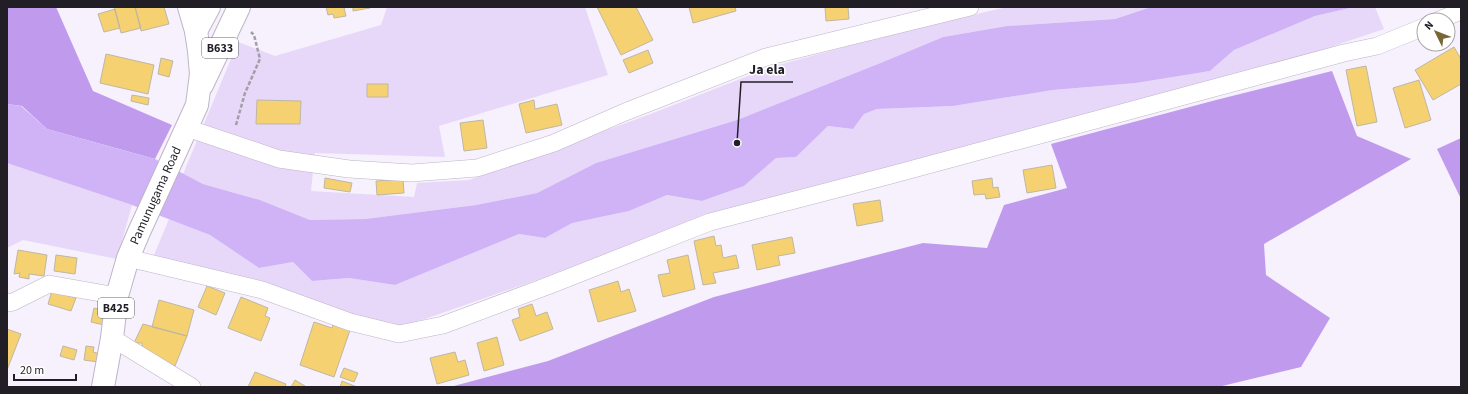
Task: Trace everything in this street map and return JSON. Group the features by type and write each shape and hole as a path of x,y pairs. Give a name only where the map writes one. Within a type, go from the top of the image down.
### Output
{"main road":[{"name":"Pamunugama Road","path":"103,387 112,338 117,296 128,258 138,232 197,105 200,90 200,61 196,31 189,7"},
{"name":"B633","path":"196,31 209,7"},
{"name":"B633","path":"200,90 238,10"}],"street":[{"path":"187,128 279,159 349,169 412,174 477,168 554,143 625,112 766,57 970,7"},
{"path":"128,258 262,290 350,322 399,334 443,325 558,282 710,222 1344,53 1377,46 1416,29"},
{"path":"7,303 13,302 49,284 117,296"},
{"path":"112,338 192,387"}],"path":[{"path":"230,142 245,93 260,59 254,35 238,10"}],"shaded area":[{"path":"7,7 56,7 93,91 172,125 155,159 47,129 22,106 7,104"},
{"path":"387,7 585,7 608,75 439,126 445,157 315,153 311,191 414,197 417,183 469,180 648,115 771,67 907,30 1007,7 1151,7 1115,19 1007,26 943,37 737,120 596,163 537,193 476,205 365,219 310,220 260,200 203,184 183,174 238,42 275,56 381,25"},
{"path":"1151,7 1354,7 1315,16 1234,50 1210,71 1136,83 1053,90 953,106 877,109 864,114 853,129 828,126 796,157 776,158 744,186 702,201 667,195 629,211 572,223 545,238 519,234 395,285 349,278 312,281 293,262 259,268 210,235 132,205 7,163 7,104 21,106 47,129 155,159 203,184 260,200 310,220 365,219 476,205 537,193 596,163 737,120 943,37 1007,26 1115,19"},
{"path":"1354,7 1375,7 1384,29 1298,58 660,233 545,277 425,319 395,327 154,255 169,219 210,235 259,268 293,262 312,281 349,278 395,285 519,234 545,238 571,223 629,211 667,195 702,201 744,186 776,158 796,157 828,126 853,129 864,114 877,109 953,106 1053,90 1136,83 1210,71 1234,50 1315,16"},
{"path":"1332,71 1357,136 1411,159 1264,244 1266,275 1330,318 1301,367 1218,387 450,387 548,361 714,297 923,243 987,248 1004,205 1067,188 1051,144"},
{"path":"1461,138 1461,199 1437,149"},
{"path":"7,163 132,205 117,259 23,240 7,248"}],"building":[{"path":"114,7 135,7 141,28 121,33"},
{"path":"135,7 164,7 169,24 141,31"},
{"path":"326,7 349,7 344,8 346,16 334,18 333,14 328,15"},
{"path":"353,7 370,7 370,8 353,11"},
{"path":"597,7 636,7 653,40 621,55"},
{"path":"689,7 735,7 736,11 693,23"},
{"path":"825,7 848,7 849,19 826,21"},
{"path":"115,9 120,28 104,32 98,14"},
{"path":"648,50 653,63 629,73 623,60"},
{"path":"1456,50 1461,59 1461,84 1433,100 1415,70 1446,52 1456,52"},
{"path":"106,54 154,65 148,94 100,83"},
{"path":"161,58 173,61 169,77 158,74"},
{"path":"1366,66 1377,122 1357,126 1346,70"},
{"path":"1419,80 1431,120 1405,128 1393,88"},
{"path":"367,84 388,84 388,97 367,97"},
{"path":"132,95 149,98 148,105 131,101"},
{"path":"257,100 301,101 300,124 256,124"},
{"path":"534,100 535,109 557,104 562,125 526,133 519,104"},
{"path":"483,120 487,148 464,151 460,123"},
{"path":"1052,165 1056,188 1027,193 1023,170"},
{"path":"325,178 352,183 350,192 324,188"},
{"path":"992,178 993,188 998,187 1000,197 986,199 985,194 974,195 972,181"},
{"path":"403,179 404,193 377,195 376,181"},
{"path":"880,200 883,221 857,226 853,204"},
{"path":"714,236 716,246 721,245 723,258 736,255 739,268 713,273 716,283 703,285 694,241"},
{"path":"792,237 795,253 778,256 780,265 757,270 752,245"},
{"path":"18,250 47,255 44,276 29,274 29,279 19,277 20,273 14,274"},
{"path":"56,255 77,258 75,274 54,271"},
{"path":"688,255 695,289 663,297 658,275 670,273 667,260"},
{"path":"618,281 621,292 629,289 636,311 598,322 589,290"},
{"path":"207,286 225,293 216,315 198,307"},
{"path":"52,291 76,298 71,311 48,304"},
{"path":"241,297 268,308 265,316 270,318 261,341 228,328"},
{"path":"159,300 194,310 187,336 152,327"},
{"path":"532,304 536,316 547,312 553,329 520,341 512,320 520,317 518,309"},
{"path":"94,308 108,311 104,325 91,322"},
{"path":"314,322 332,328 333,325 350,330 334,377 300,365"},
{"path":"143,324 187,336 175,366 142,350 142,343 134,343"},
{"path":"7,329 21,334 7,370"},
{"path":"497,337 504,365 484,371 477,343"},
{"path":"63,346 77,350 74,360 60,356"},
{"path":"86,346 94,347 93,352 100,354 98,362 84,360"},
{"path":"455,352 458,362 465,360 469,375 437,384 430,358"},
{"path":"344,368 358,373 354,382 340,377"},
{"path":"255,372 286,384 285,387 248,387"},
{"path":"295,380 305,386 305,387 291,387"},
{"path":"342,381 357,387 340,387"}],"place":[{"name":"Ja ela","path":"737,143"}]}
